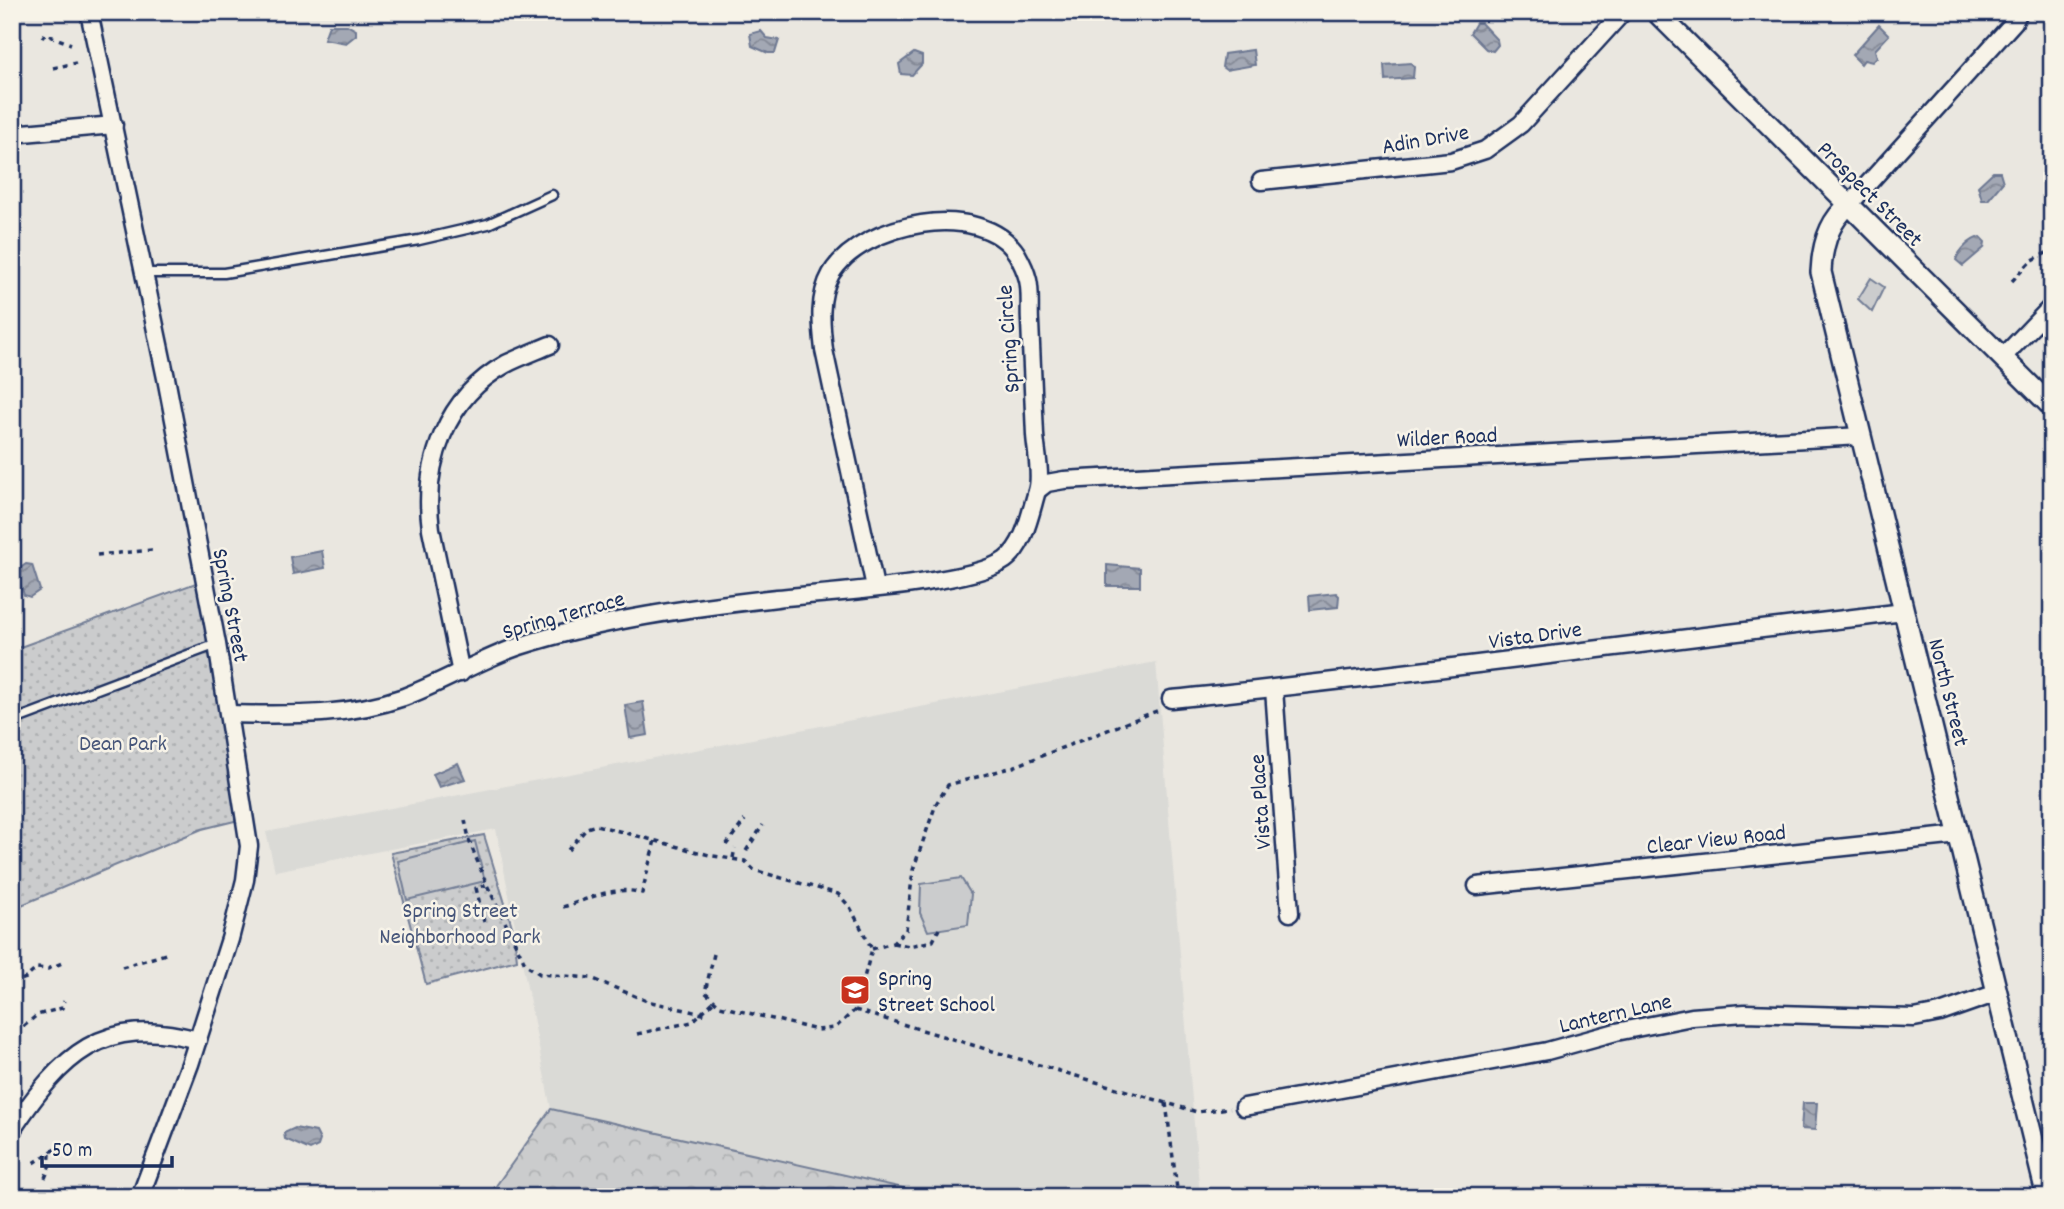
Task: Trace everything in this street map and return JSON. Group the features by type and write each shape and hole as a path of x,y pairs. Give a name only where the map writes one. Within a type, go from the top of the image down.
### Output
{"street":[{"name":"Spring Street","path":"89,12 145,273 218,644 247,818 248,861 230,939 198,1040 140,1197"},
{"name":"Adin Drive","path":"1261,181 1451,161 1485,150 1521,124 1623,12"},
{"name":"Prospect Street","path":"1656,12 2052,407"},
{"path":"1848,206 2014,22 2019,12"},
{"path":"12,134 114,125"},
{"name":"North Street","path":"1848,206 1837,215 1822,249 1821,272 2047,1197"},
{"name":"Spring Circle","path":"956,222 992,233 1018,256 1028,279 1038,490 1021,541 1007,559 997,565 987,570 875,587 824,353 821,320 823,294 832,272 868,239 926,224 956,222"},
{"path":"2003,357 2052,306"},
{"path":"461,673 431,529 428,505 430,470 446,427 465,398 483,380 506,365 551,345"},
{"name":"Wilder Road","path":"1038,490 1047,483 1064,480 1861,436"},
{"name":"Spring Terrace","path":"230,714 315,716 350,712 402,697 516,647 601,623 679,609 875,587"},
{"name":"Vista Drive","path":"1171,699 1274,689 1905,612"},
{"name":"Vista Place","path":"1274,689 1290,913"},
{"name":"Clear View Road","path":"1477,886 1959,835"},
{"name":"Lantern Lane","path":"1244,1107 1538,1053 1616,1032 1692,1017 1745,1013 1914,1018 1940,1013 1997,993"},
{"path":"12,1130 49,1077 70,1059 93,1045 119,1036 147,1032 174,1034 198,1040"}],"lane":[{"path":"145,273 224,273 419,240 488,224 552,195"},
{"path":"12,721 218,644"}],"path":[{"path":"42,38 45,34 71,44"},
{"path":"53,68 76,63"},
{"path":"2012,281 2031,261 2052,250"},
{"path":"97,555 153,550"},
{"path":"893,943 906,930 913,870 936,804 948,785 1013,767 1157,712 1171,699"},
{"path":"466,820 470,844 516,949 526,965 540,974 591,978 647,1001 705,1014"},
{"path":"726,845 745,820"},
{"path":"568,850 587,828 596,825 713,856 745,860 754,870 838,894 850,907 872,949 855,1010 835,1028 817,1030 720,1006 705,992 713,954"},
{"path":"746,851 763,825"},
{"path":"563,907 603,893 630,890 642,893 655,840"},
{"path":"733,858 735,848"},
{"path":"484,922 476,888 487,885"},
{"path":"872,949 893,943 909,946 933,941 939,929"},
{"path":"122,967 166,954"},
{"path":"12,984 26,978 37,968 48,969 62,963"},
{"path":"16,1033 37,1015 62,1008 64,1002"},
{"path":"637,1034 692,1022 705,1014 713,1002"},
{"path":"855,1010 1197,1112 1244,1107"},
{"path":"1166,1103 1178,1197"},
{"path":"34,1163 61,1145 69,1147"},
{"path":"45,1178 50,1168 50,1153"}],"shaded area":[{"name":"Spring Street School","path":"1156,662 1200,1197 943,1197 551,1109 496,829 275,871 266,832"}],"green space":[{"path":"1871,278 1884,287 1872,312 1858,299"},
{"name":"Dean Park","path":"204,580 247,818 202,829 12,909 12,650"},
{"name":"Spring Street Neighborhood Park","path":"484,835 514,933 517,960 426,984 391,853"},
{"path":"475,841 485,881 407,900 398,861"},
{"path":"961,878 971,894 968,925 928,931 920,913 921,884"},
{"path":"551,1109 943,1197 488,1197"}],"water":[{"path":"1476,23 1481,23 1497,40 1498,45 1493,51 1486,49 1470,33"},
{"path":"329,25 347,25 356,30 356,35 346,43 324,39"},
{"path":"1879,25 1889,35 1875,50 1877,57 1872,62 1864,60 1861,64 1852,55"},
{"path":"761,31 767,38 779,40 775,53 752,46 750,34"},
{"path":"1253,50 1255,65 1226,70 1222,67 1224,54"},
{"path":"914,53 922,56 922,64 912,75 901,74 899,64"},
{"path":"1411,63 1414,67 1413,78 1385,80 1384,65"},
{"path":"1993,172 2000,172 2003,182 1988,200 1982,200 1978,186"},
{"path":"1980,237 1985,242 1984,248 1963,266 1956,260 1958,256 1966,246"},
{"path":"322,551 325,568 293,574 290,557"},
{"path":"26,564 32,565 40,590 30,597 24,595 16,571"},
{"path":"1107,565 1140,568 1140,586 1107,586"},
{"path":"1336,593 1339,596 1338,607 1310,610 1309,596"},
{"path":"643,702 648,735 630,738 625,705"},
{"path":"458,763 465,779 439,787 433,774"},
{"path":"1803,1103 1817,1103 1815,1130 1801,1129"},
{"path":"295,1128 316,1132 320,1140 318,1146 310,1150 285,1139 284,1133"}],"place":[{"name":"Spring Street School","path":"855,990"}]}
